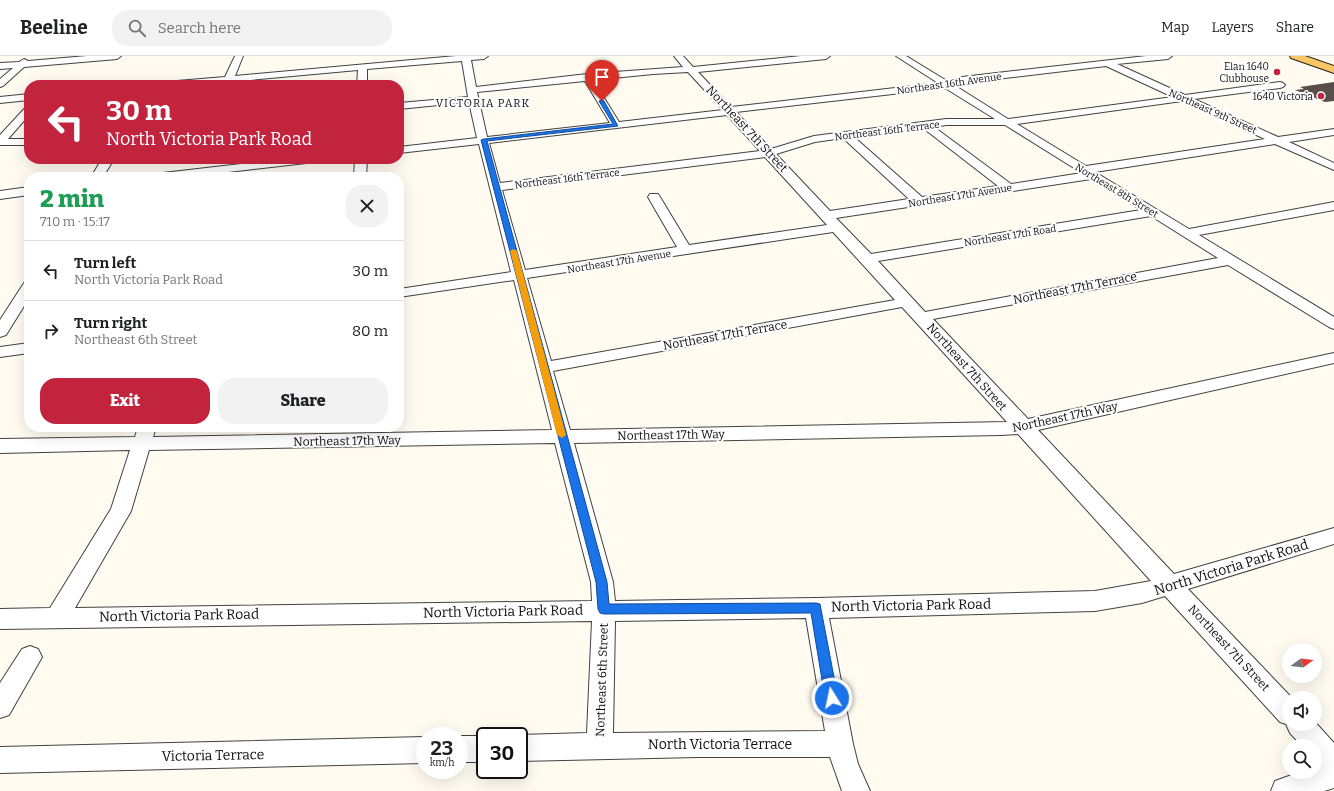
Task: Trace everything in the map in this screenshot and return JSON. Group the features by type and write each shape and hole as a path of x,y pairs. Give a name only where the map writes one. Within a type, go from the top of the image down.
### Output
{"main road":[{"path":"1295,56 1334,70"},
{"path":"1312,56 1334,64"}],"street":[{"path":"0,84 30,56"},
{"path":"0,66 117,56"},
{"path":"229,79 239,56"},
{"path":"266,80 363,67 484,56"},
{"name":"Northeast 7th Street","path":"678,56 731,111 1022,427 1282,705"},
{"path":"404,105 588,77 826,56"},
{"name":"Northeast 8th Street","path":"900,56 1230,260 1327,315 1334,324"},
{"name":"Northeast 9th Street","path":"1091,56 1334,166"},
{"name":"Northeast 16th Avenue","path":"404,149 947,85 962,80 1168,56"},
{"name":"Northeast 6th Street","path":"466,57 472,94 496,187 602,582 604,609 600,746"},
{"path":"362,80 363,67"},
{"path":"588,77 616,125"},
{"path":"218,80 244,80"},
{"name":"Northeast 16th Terrace","path":"496,187 769,153 814,139 953,122 1006,122 1280,85"},
{"path":"0,100 24,98"},
{"path":"0,141 24,115"},
{"path":"925,125 1009,188"},
{"name":"Northeast 17th Avenue","path":"404,292 685,250 833,221 920,202 1009,188 1277,140 1334,132"},
{"path":"845,135 920,202"},
{"path":"0,141 24,142"},
{"path":"196,172 268,164"},
{"path":"0,195 24,192"},
{"path":"654,197 685,250"},
{"path":"1187,233 1334,206"},
{"name":"Northeast 17th Road","path":"868,259 1153,212"},
{"name":"Northeast 17th Terrace","path":"921,317 1230,260"},
{"path":"0,332 24,294"},
{"name":"Northeast 17th Terrace","path":"544,367 907,302"},
{"path":"0,352 24,349"},
{"name":"Northeast 17th Way","path":"0,446 144,435 352,434 562,437 1001,429 1022,427 1334,358"},
{"path":"56,617 121,511 144,435"},
{"name":"North Victoria Park Road","path":"0,618 604,609 816,608 1095,601 1142,593 1171,586 1334,536"},
{"path":"816,608 840,744 845,765 856,791"},
{"path":"0,706 30,657"},
{"path":"1305,731 1334,762"},
{"name":"North Victoria Terrace","path":"600,746 840,744"},
{"path":"528,748 600,746"},
{"name":"Victoria Terrace","path":"0,760 416,750"},
{"path":"1285,791 1334,774"}],"building":[{"name":"1640 Victoria","path":"1334,82 1334,101 1325,102 1295,90 1304,89 1300,87"}],"slow traffic":[{"path":"513,251 562,435"}],"place":[{"name":"Elan 1640 Clubhouse","path":"1277,72"},
{"name":"1640 Victoria","path":"1321,96"}],"district":[{"name":"VICTORIA PARK","path":"483,103"}],"route":[{"path":"602,101 616,125 484,140 547,381 602,582 604,609 816,608 832,698"}]}
